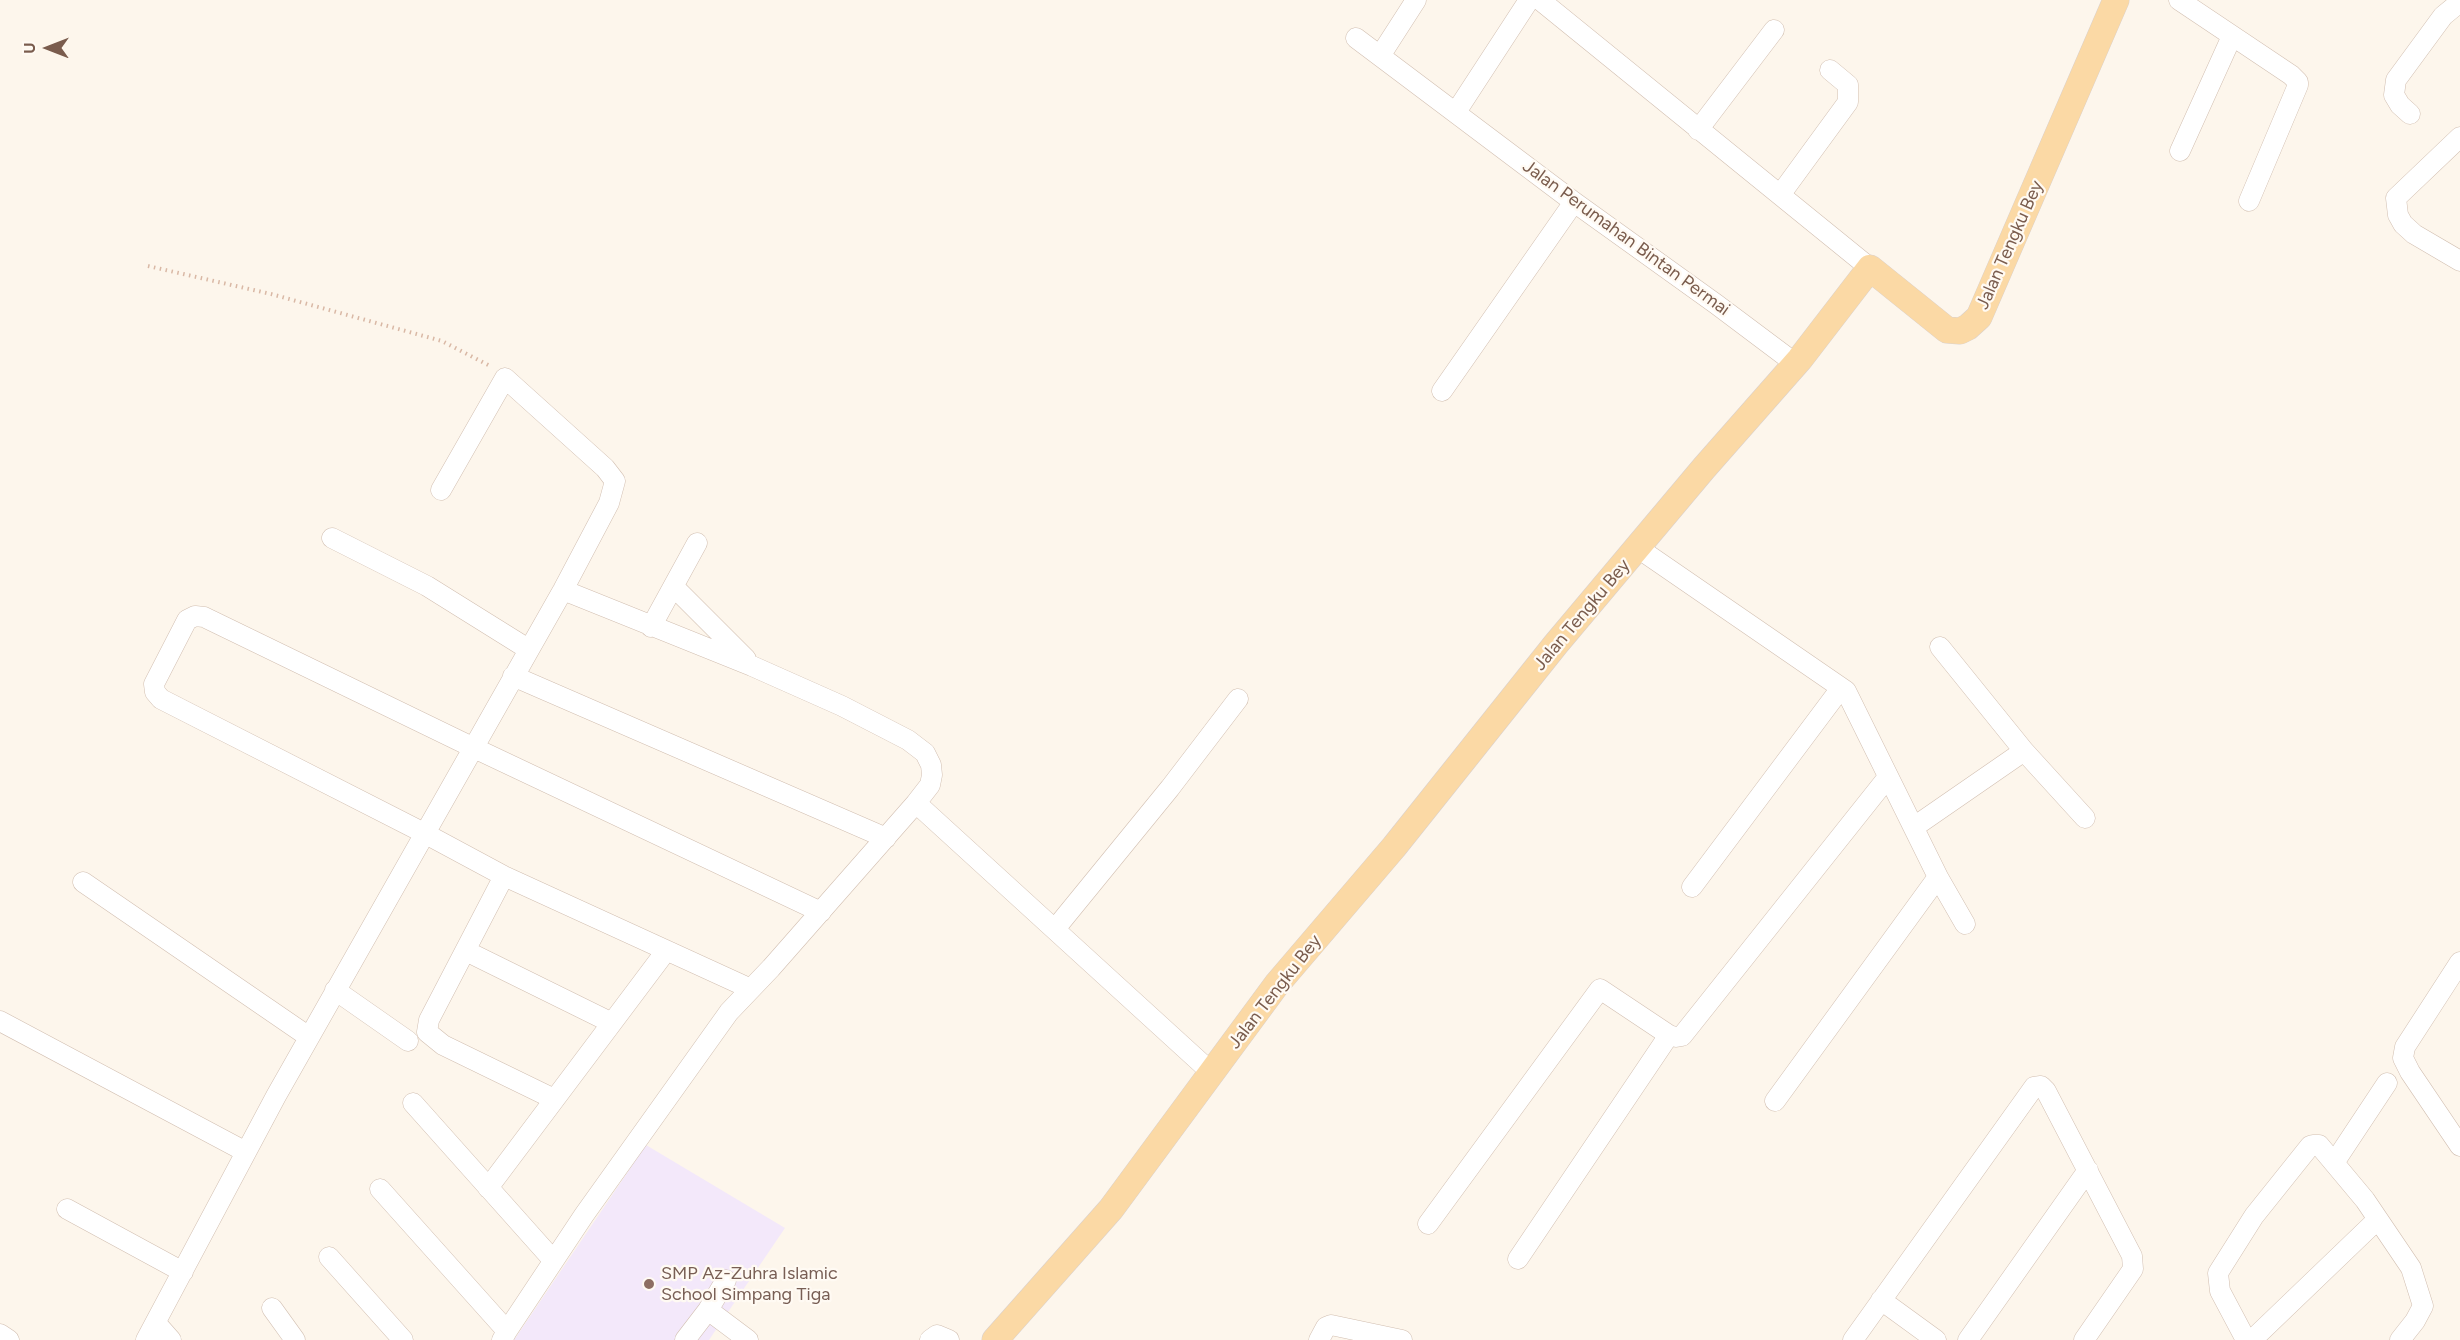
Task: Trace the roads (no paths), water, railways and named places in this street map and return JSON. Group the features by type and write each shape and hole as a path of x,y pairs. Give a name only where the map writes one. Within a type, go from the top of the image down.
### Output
{"main road":[{"name":"Jalan Tengku Bey","path":"995,1340 1111,1209 1277,984 1394,847 1549,653 1796,364 1870,268 1947,330 1960,331 1979,317 2113,2"}],"street":[{"path":"1380,56 1416,0"},
{"path":"1456,112 1529,0"},
{"path":"1540,0 1870,268"},
{"path":"2179,0 2298,82 2249,201"},
{"path":"2410,114 2400,105 2394,95 2396,80 2443,16 2460,2"},
{"path":"1698,130 1774,30"},
{"path":"2180,151 2232,36"},
{"name":"Jalan Perumahan Bintan Permai","path":"1356,38 1574,202 1796,364"},
{"path":"1780,195 1848,102 1848,86 1830,70"},
{"path":"2460,137 2396,198 2398,215 2403,224 2414,234 2460,261"},
{"path":"1442,391 1574,202"},
{"path":"171,1340 151,1332 309,1036 563,590 609,503 615,481 605,468 505,378 441,490"},
{"path":"333,538 427,586 528,650"},
{"path":"651,627 696,543"},
{"path":"1638,548 1846,691 1938,877 1965,924"},
{"path":"674,587 752,666"},
{"path":"380,1189 504,1336 553,1260 729,1012 821,912 930,785 931,765 925,753 908,740 842,706 752,666 563,590"},
{"path":"751,989 504,876 161,699 155,692 154,684 187,620 195,616 204,617 821,912"},
{"path":"1941,647 2024,751 2085,818"},
{"path":"513,676 886,838"},
{"path":"1692,887 1841,687"},
{"path":"1055,929 1170,788 1238,699"},
{"path":"1914,828 2024,751"},
{"path":"1428,1224 1600,989 1669,1035 1682,1036 1888,777"},
{"path":"916,803 1212,1073"},
{"path":"504,876 429,1020 428,1032 443,1045 554,1099"},
{"path":"1775,1101 1938,877"},
{"path":"83,882 309,1036"},
{"path":"466,951 612,1023"},
{"path":"488,1188 666,951"},
{"path":"2458,1139 2410,1072 2403,1058 2405,1047 2460,962"},
{"path":"335,990 408,1041"},
{"path":"0,1021 246,1152"},
{"path":"1518,1259 1669,1035"},
{"path":"2334,1163 2387,1083"},
{"path":"1853,1340 2034,1087 2041,1086 2046,1091 2132,1256 2133,1263 2129,1276 2084,1340"},
{"path":"412,1103 553,1260"},
{"path":"2246,1340 2220,1291 2217,1273 2254,1216 2310,1146 2319,1145 2365,1200 2377,1221 2396,1244 2411,1268 2422,1298 2422,1311 2400,1340"},
{"path":"1968,1340 2088,1170"},
{"path":"67,1209 183,1272"},
{"path":"2252,1340 2377,1221"},
{"path":"329,1257 403,1340"},
{"path":"685,1340 708,1310 726,1280"},
{"path":"1881,1300 1936,1340"},
{"path":"273,1308 295,1340"},
{"path":"708,1310 748,1340"},
{"path":"1319,1340 1326,1327 1331,1325 1402,1340"},
{"path":"0,1334 9,1340"},
{"path":"930,1340 937,1335 949,1340"}],"place":[{"name":"SMP Az-Zuhra Islamic School Simpang Tiga","path":"649,1284"}]}
